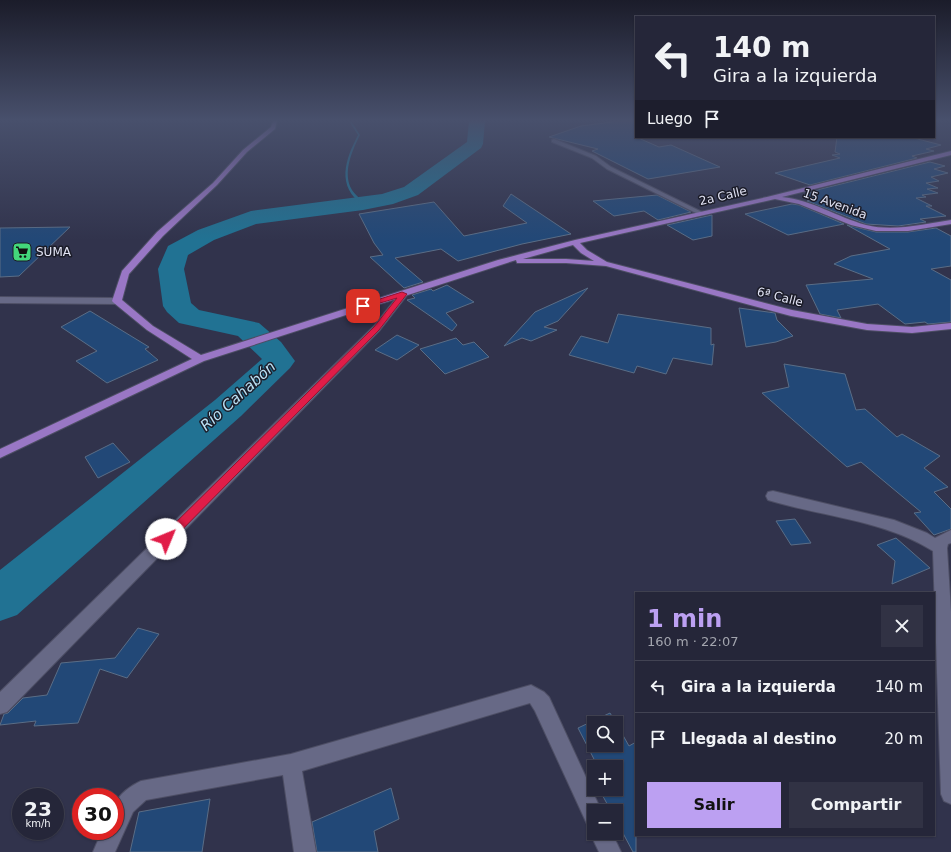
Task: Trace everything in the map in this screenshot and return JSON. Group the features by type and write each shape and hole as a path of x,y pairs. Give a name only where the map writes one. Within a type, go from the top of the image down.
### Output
{"main road":[{"path":"200,359 150,328 117,301 125,273 160,234 215,184 236,161"},
{"name":"2a Calle","path":"501,262 575,242 767,199 920,161"},
{"name":"15 Avenida","path":"767,199 794,200 866,227 895,230 951,222"},
{"name":"6ª Calle","path":"575,242 578,247 585,252 606,264"},
{"name":"6ª Calle","path":"501,262 566,261 606,264 791,313 867,327 912,330 951,326"},
{"path":"0,454 200,359 501,262"}],"street":[{"path":"599,161 609,168 700,213"},
{"path":"0,705 377,328 404,294"},
{"path":"0,300 117,301"},
{"path":"773,496 894,526 922,537 945,542 939,660 951,794"},
{"path":"124,809 126,805 141,791 291,764 531,694 538,698 542,704 588,804"},
{"path":"291,764 305,852"},
{"path":"104,852 109,840"},
{"path":"604,840 610,852"}],"building":[{"path":"612,161 706,161 720,167 648,179"},
{"path":"828,161 906,161 810,185 775,173"},
{"path":"930,162 945,166 934,169 948,173 931,177 939,181 926,183 938,188 927,189 938,193 922,195 926,197 916,198 932,206 926,206 946,216 920,219 926,222 898,226 866,224 807,201 815,199 804,195 821,189"},
{"path":"511,194 571,234 522,244 458,261 441,249 395,258 423,282 404,288 370,257 383,255 374,243 359,214 434,202 464,236 527,223 503,206"},
{"path":"657,195 691,212 658,220 644,211 614,216 593,201"},
{"path":"792,204 799,205 844,224 788,235 745,214"},
{"path":"712,215 712,236 693,240 667,225"},
{"path":"847,225 876,232 908,232 936,228 951,236 951,266 931,269 951,280 951,322 905,324 878,304 837,310 841,318 820,314 806,285 873,279 834,264 851,256 890,249"},
{"name":"SUMA","path":"70,227 19,276 0,277 0,228"},
{"path":"447,285 474,302 446,313 457,325 452,331 407,300 415,298 412,295 431,289 433,291"},
{"path":"588,288 558,321 544,327 557,330 531,341 522,338 504,346 535,312"},
{"path":"739,308 775,313 777,320 793,336 776,342 746,347"},
{"path":"90,311 149,347 145,349 158,360 107,383 76,361 97,351 61,327"},
{"path":"618,314 711,328 711,345 714,344 712,365 673,358 666,374 637,366 634,373 569,355 581,336 608,343"},
{"path":"397,335 419,345 397,360 375,350"},
{"path":"456,338 463,345 474,342 489,357 445,374 420,349"},
{"path":"784,364 845,374 856,410 865,409 897,437 902,434 940,456 924,468 948,487 934,492 951,509 951,529 934,535 914,513 921,512 861,462 847,467 762,393 789,387"},
{"path":"113,443 130,462 98,478 85,457"},
{"path":"795,519 811,543 791,545 776,521"},
{"path":"896,538 930,568 892,584 895,561 877,545"},
{"path":"138,628 159,634 127,678 100,669 78,723 34,726 36,721 0,725 4,714 8,713 23,698 47,695 61,663 115,658"},
{"path":"610,713 612,716 604,716"},
{"path":"587,724 587,746 578,728"},
{"path":"623,735 629,746 635,743 636,852 633,852 623,833 623,804 607,804 603,796 623,796 623,760 594,760 590,752 623,752"},
{"path":"391,788 399,819 374,831 378,852 317,852 312,822"},
{"path":"210,799 202,852 130,852 139,812"}],"waterway":[{"path":"348,161 346,174 349,187 363,204"},
{"name":"Río Cahabón","path":"0,599 228,408 279,361 270,349 248,329 189,317 177,306 171,269 177,251 206,235 251,218 386,200 411,191 452,161"}],"place":[{"name":"SUMA","path":"22,252"}],"route":[{"path":"166,539 377,328 404,294 363,306"}]}
